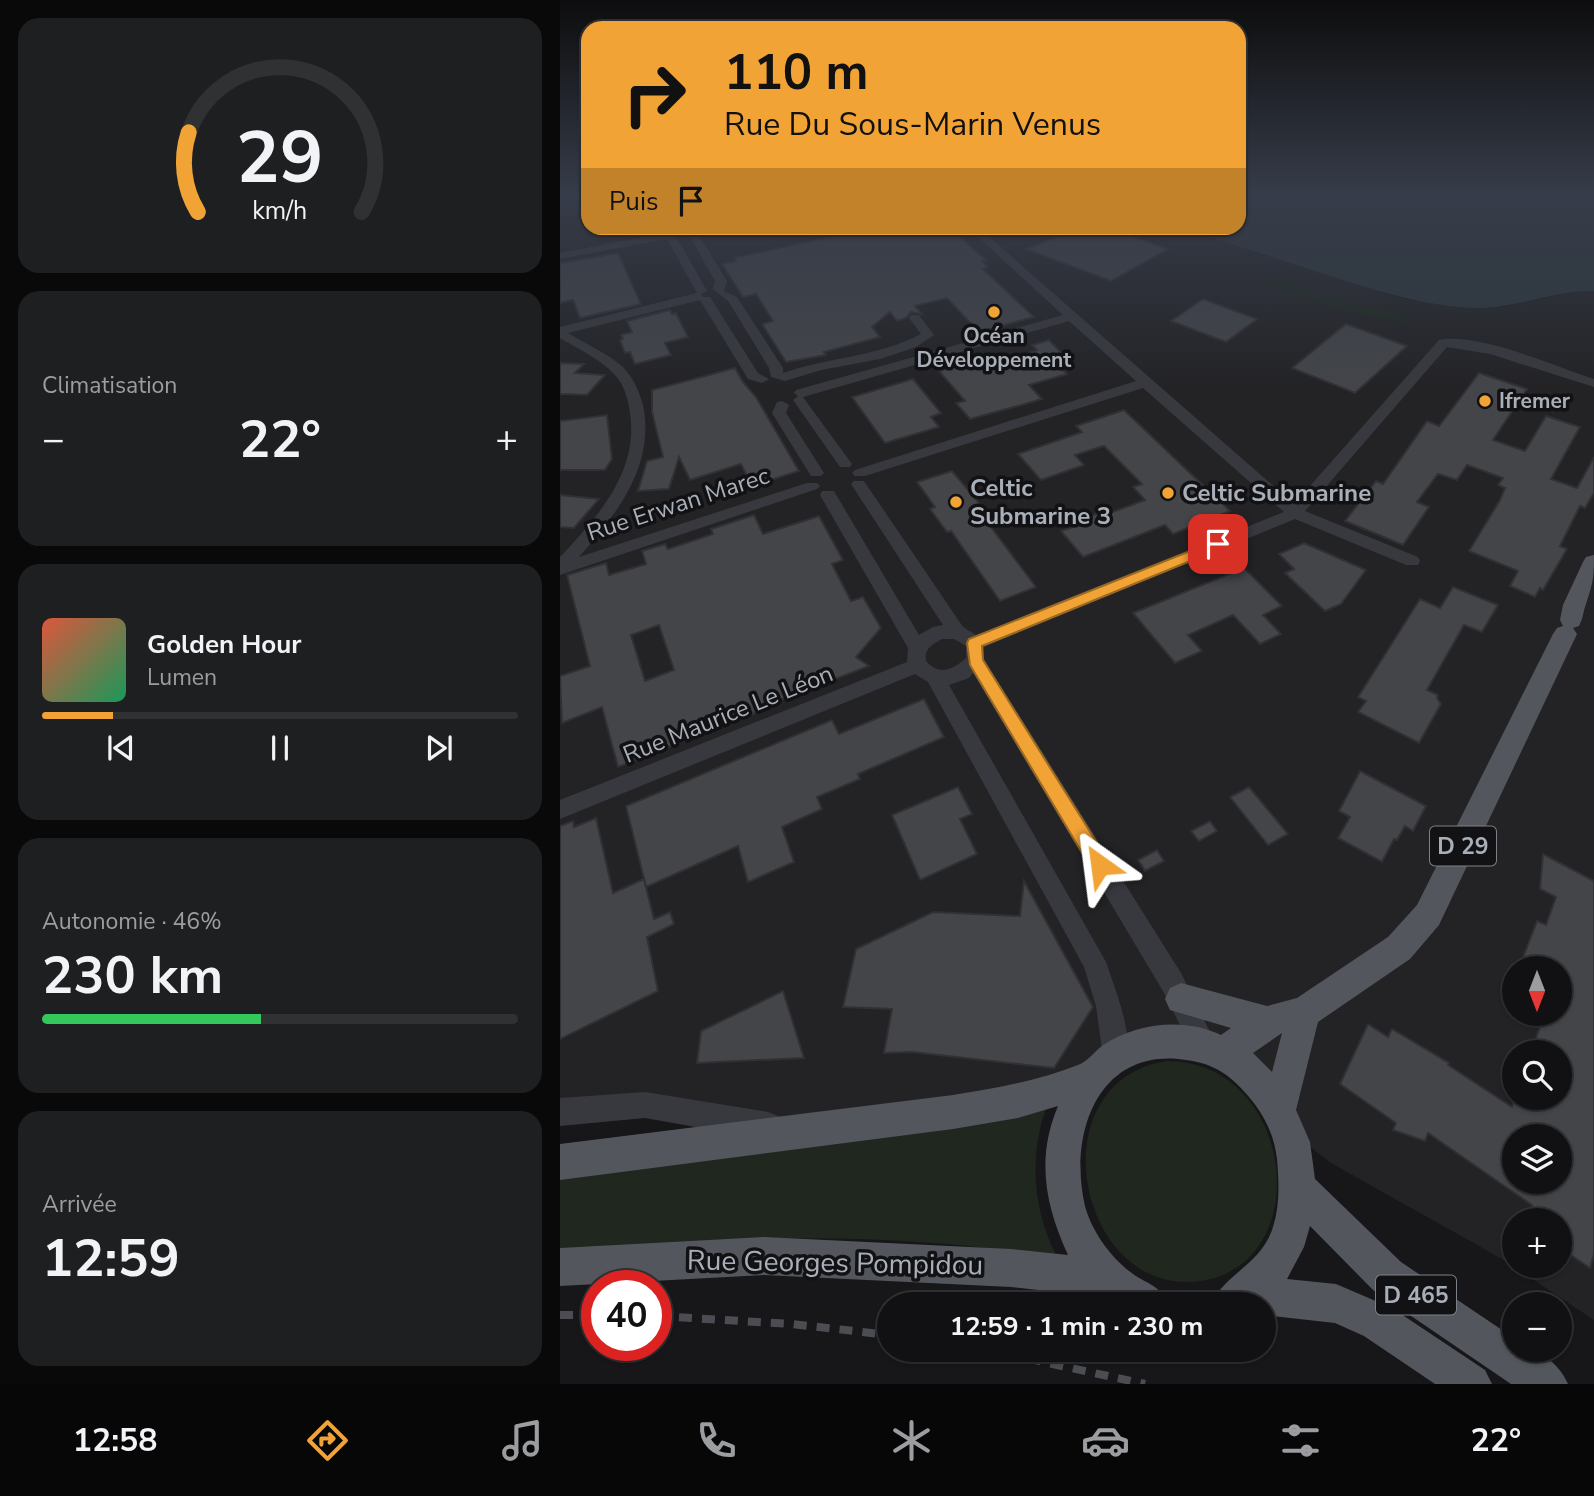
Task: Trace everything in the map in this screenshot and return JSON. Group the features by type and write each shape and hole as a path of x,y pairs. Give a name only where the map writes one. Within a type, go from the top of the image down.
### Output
{"main road":[{"name":"D 29","path":"1214,1050 1268,1022 1304,1012 1399,947 1428,915 1568,627 1574,605 1594,562"},
{"path":"1181,999 1268,1022"},
{"path":"1279,1109 1304,1012"},
{"path":"560,1162 804,1132 1018,1101 1104,1067 1151,1042 1170,1040 1214,1050 1259,1082 1279,1109 1293,1145 1299,1189 1297,1209 1286,1248 1269,1274 1247,1292"},
{"path":"1104,1067 1079,1097 1069,1120 1062,1156 1062,1175 1069,1213 1085,1249 1110,1279 1125,1292"},
{"name":"D 465","path":"1299,1189 1387,1276 1547,1384"},
{"name":"Rue Georges Pompidou","path":"560,1267 764,1256 1011,1268 1110,1279"},
{"name":"D 465","path":"1276,1301 1336,1304 1378,1322 1471,1384"}],"street":[{"path":"682,259 701,296 753,376 790,405 790,386 799,371 854,362 910,347 928,335 915,318"},
{"path":"708,259 721,281 721,291"},
{"path":"1007,259 1295,513 1412,561"},
{"path":"560,332 721,291"},
{"path":"721,291 733,300 776,368 845,464 860,478 957,632 975,652 1214,1050"},
{"path":"772,392 1071,317"},
{"path":"560,332 619,371 633,393 640,419 636,457 617,498 596,528 560,568"},
{"path":"923,663 945,678 964,673 975,652 1295,513 1443,343 1476,346 1594,383"},
{"path":"819,485 849,491 860,478 1145,383"},
{"path":"772,392 779,413 819,485 1094,962 1110,1006 1104,1067"},
{"path":"819,485 829,466 845,464"},
{"name":"Rue Erwan Marec","path":"560,568 819,485"},
{"path":"923,663 922,640 939,632 957,632"},
{"name":"Rue Maurice Le Léon","path":"560,810 923,663"},
{"path":"560,1112 645,1105 804,1132"}],"shaded area":[{"path":"560,259 1276,259 1401,298 1441,305 1501,307 1577,291 1594,291 1594,1320 1572,1305 1572,1292 1552,1292 1531,1278 1572,1278 1572,1208 1502,1208 1502,1259 1331,1163 1289,1131 1213,1049 1103,1066 804,1132 645,1105 560,1112"},
{"path":"1276,259 1594,259 1594,291 1488,308 1435,304 1363,286"},
{"path":"1270,277 1298,284 1298,287 1323,297 1407,315 1408,325 1343,311 1265,284 1265,280"},
{"path":"1167,1061 1210,1070 1243,1093 1265,1126 1276,1165 1275,1204 1263,1240 1238,1267 1200,1281 1158,1277 1124,1257 1101,1224 1088,1185 1087,1144 1099,1106 1125,1077"},
{"path":"1049,1101 1038,1140 1036,1181 1043,1221 1058,1258 996,1249 872,1239 684,1241 560,1250 560,1179"}],"building":[{"path":"586,259 621,259 641,304 580,318 573,300 560,303 560,263"},
{"path":"734,259 984,259 986,260 982,261 988,267 983,269 1034,317 979,332 947,298 915,306 922,314 911,312 906,318 897,321 890,312 872,327 880,337 824,352 826,355 786,362 762,324 773,321 756,294 743,297 722,264 736,261"},
{"path":"1051,259 1151,259 1111,281"},
{"path":"1203,299 1257,319 1226,342 1171,321"},
{"path":"670,310 672,314 676,313 688,337 665,343 671,355 635,364 630,352 625,353 620,340 623,339 621,335 632,332 627,321"},
{"path":"1346,324 1407,346 1355,393 1292,368"},
{"path":"1049,340 1073,365 1062,369 1067,374 1029,385 1042,399 1025,404 970,419 956,403 965,401 939,371 983,358 989,365 1037,350 1032,345"},
{"path":"560,363 584,364 575,373 605,375 587,395 560,394"},
{"path":"735,368 756,397 799,471 752,486 741,464 690,480 679,457 669,489 638,491 647,461 663,457 652,412 652,390"},
{"path":"1479,373 1527,389 1493,440 1525,451 1546,416 1580,427 1551,479 1577,488 1594,457 1594,493 1585,508 1580,506 1560,546 1567,549 1543,590 1540,588 1535,597 1510,586 1518,571 1469,551 1500,500 1505,488 1498,485 1503,478 1467,465 1457,480 1438,474 1417,502 1429,507 1403,545 1345,521 1376,481 1383,484 1427,421 1439,426"},
{"path":"913,379 941,413 931,417 939,427 885,443 852,397"},
{"name":"Celtic Submarine","path":"1124,410 1230,511 1173,534 1165,525 1083,557 1061,531 1096,514 1099,517 1145,500 1133,487 1142,484 1104,446 1075,455 1084,465 1041,480 1018,454 1082,432 1076,426"},
{"path":"607,415 612,459 605,470 560,470 560,421"},
{"path":"952,471 991,517 985,519 1036,587 1000,601 951,531 947,532 930,509 935,507 917,482"},
{"path":"560,495 599,499 574,528 560,527"},
{"path":"754,515 763,534 819,516 843,560 832,564 851,601 863,597 881,628 856,657 869,666 830,681 827,674 794,685 797,694 759,707 761,711 618,767 602,707 562,723 560,676 590,666 567,575 606,563 609,575 646,564 642,551 665,544 668,549 713,534 711,529","holes":["659,625 674,670 645,681 631,635"]},
{"path":"1304,543 1366,570 1341,604 1325,611 1285,573 1294,569 1279,554"},
{"path":"1244,568 1282,606 1263,615 1281,634 1260,644 1233,615 1188,635 1202,651 1175,663 1133,613"},
{"path":"1453,587 1498,605 1482,632 1464,625 1427,690 1438,695 1441,704 1419,743 1358,712 1366,701 1358,697 1420,599 1440,608"},
{"path":"924,699 944,737 858,774 860,779 817,797 822,809 782,827 794,862 748,882 738,846 646,887 626,806 832,720 839,734"},
{"path":"1360,771 1426,806 1413,831 1405,826 1397,840 1394,839 1382,862 1338,838 1350,817 1339,811"},
{"path":"958,787 972,814 960,819 977,854 920,880 892,815"},
{"path":"1249,787 1288,834 1268,845 1230,797"},
{"path":"596,818 613,893 644,879 654,919 670,912 674,924 647,937 658,991 560,1039 560,826 573,821 574,827"},
{"path":"1210,821 1217,831 1199,841 1191,831"},
{"path":"1157,850 1164,861 1145,871 1138,860"},
{"path":"1543,854 1594,881 1594,1254 1590,1268 1572,1256 1572,1208 1531,1208 1532,1205 1516,1194 1572,1194 1572,1124 1502,1124 1502,1184 1428,1133 1425,1141 1393,1130 1396,1123 1340,1084 1368,1024 1388,1037 1392,1029 1449,1063 1448,1065 1502,1100 1502,1110 1572,1110 1572,1040 1535,1040 1540,1026 1572,1026 1572,956 1524,956 1537,921 1546,925 1556,897 1540,889"},
{"path":"1024,881 1093,1007 1054,1068 912,1052 884,1053 892,1009 843,1007 856,949 933,912 1020,916"},
{"path":"783,991 804,1058 697,1063 701,1031"}],"railway":[{"path":"560,1315 581,1315"},
{"path":"672,1317 792,1324 877,1334"},
{"path":"1043,1362 1145,1384"}],"place":[{"name":"Océan Développement","path":"994,312"},
{"name":"Ifremer","path":"1485,401"},
{"name":"Celtic Submarine","path":"1168,493"},
{"name":"Celtic Submarine 3","path":"956,502"}],"route":[{"path":"1100,865 975,660 975,643 1218,544"}]}
